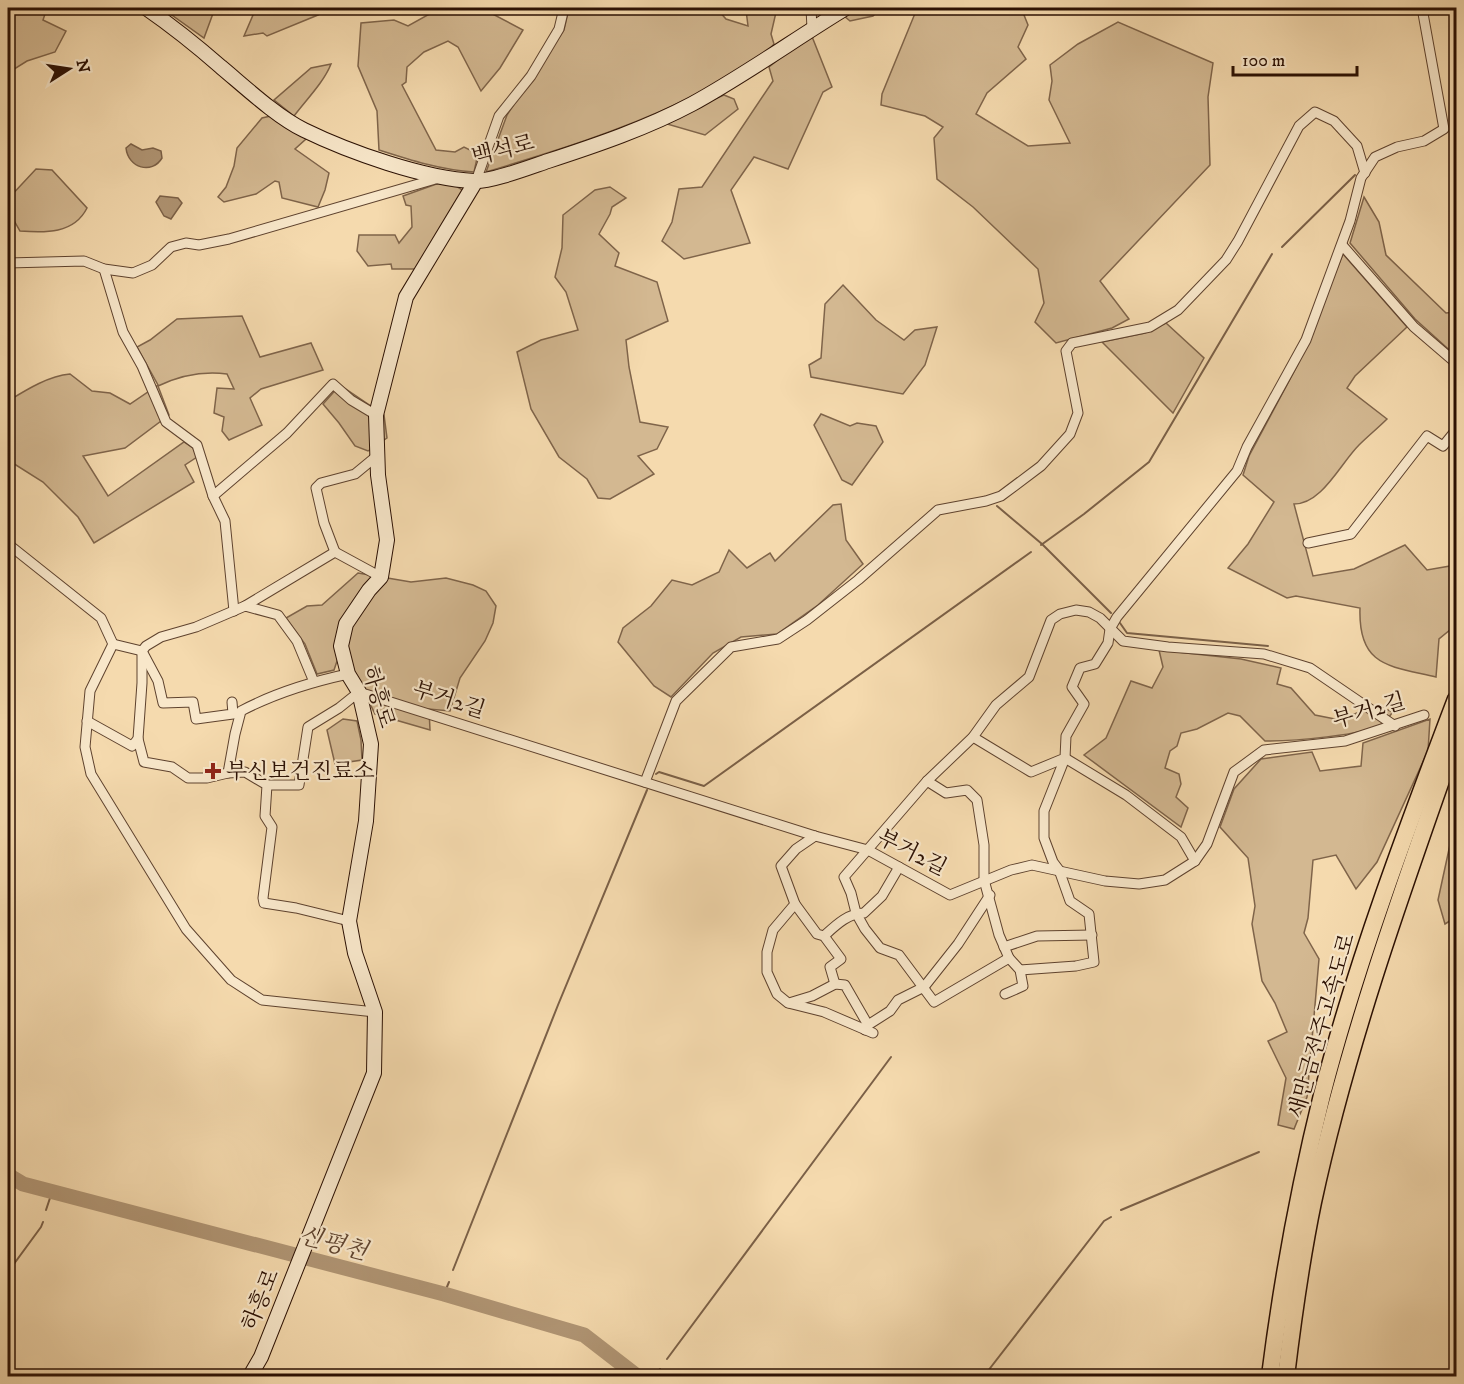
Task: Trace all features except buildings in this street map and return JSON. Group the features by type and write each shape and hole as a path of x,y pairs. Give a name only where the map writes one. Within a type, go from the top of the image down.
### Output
{"highway":[{"name":"새만금전주고속도로","path":"1270,1377 1281,1290 1297,1202 1323,1094 1354,986 1403,842 1456,699"},
{"name":"새만금전주고속도로","path":"1286,1377 1311,1213 1339,1096 1369,992 1456,738"}],"street":[{"name":"백석로","path":"146,8 179,31 253,93 303,129 351,150 441,177 476,181 517,171 607,141 690,105 846,8"},
{"path":"378,455 355,474 321,483 316,488 324,523 335,552 381,578 387,540 378,474 378,455 376,415 406,297 476,181 499,116 531,76 559,28 564,8"},
{"path":"811,8 812,29"},
{"path":"1020,970 1076,966 1094,962 1089,914 1070,901 1044,838 1044,810 1065,758 1066,736 1084,704 1072,687 1080,668 1095,664 1108,643 1110,629 1237,471 1247,447 1306,340 1342,245 1361,178 1376,158 1396,147 1424,141 1444,129 1422,8"},
{"path":"645,782 676,701 731,647 778,639 807,620 858,580 939,510 1001,496 1041,466 1070,434 1078,413 1066,351 1072,343 1150,327 1178,310 1226,260 1238,242 1299,126 1315,112 1334,121 1357,146 1365,173"},
{"path":"8,263 84,261 104,269 133,273 152,265 171,247 186,243 199,245 230,238 441,177"},
{"path":"1342,245 1414,327 1456,363"},
{"path":"104,269 123,332 142,366 166,422 197,445 213,496 225,521 234,611"},
{"path":"213,496 287,434 333,384 351,400 376,415"},
{"path":"1308,543 1351,534 1427,436 1443,446 1456,429"},
{"path":"8,544 101,618 112,644 90,691 85,747 91,774 186,929 231,980 262,1000 375,1012"},
{"path":"335,552 245,606 196,627 161,637 146,646 142,651 143,676 138,739 144,762 172,766 188,778 207,778 245,772 267,785 299,785 308,727 339,708 358,692"},
{"name":"하흥로","path":"250,1377 261,1357 374,1073 375,1012 355,953 349,921 366,821 371,744 358,692 348,674 341,646 346,624 369,590 381,578"},
{"path":"245,606 278,615 297,641 314,682"},
{"path":"1009,958 934,1002 899,955 880,948 865,929 856,913 844,877 927,781 973,737 996,705 1029,678 1051,620 1060,614 1076,610 1089,612 1100,618 1123,641 1168,647 1264,654 1310,668 1395,726"},
{"path":"112,644 142,651 158,681 163,703 193,702 196,719 233,714 232,702"},
{"path":"228,773 241,711 283,692 348,674"},
{"name":"부거2길","path":"358,692 815,836 868,850 950,895 1011,870 1032,865 1105,881 1139,884 1165,880 1195,861 1207,844 1234,772 1264,750 1345,741 1424,715"},
{"path":"87,721 132,746 138,739"},
{"path":"973,737 1031,772 1065,758"},
{"path":"1065,758 1126,795 1181,837 1195,861"},
{"path":"927,781 946,793 967,790 977,800 984,845 984,880 990,895 999,935 1009,958 1020,970 1023,986 1005,994"},
{"path":"267,785 265,816 272,827 262,898 264,903 349,921"},
{"path":"815,836 796,849 781,866 795,904 816,934 824,936 841,959 830,967 835,984"},
{"path":"824,936 839,923 856,913 864,913 882,896 899,867"},
{"path":"869,1029 890,1011 898,1000 924,987 958,945 990,895"},
{"path":"795,904 773,930 767,952 769,976 777,994 788,1004 824,1012 869,1029"},
{"path":"1004,948 1037,936 1092,935"},
{"path":"788,1004 812,996 835,984 845,985 869,1029"}],"shaded area":[{"path":"8,8 47,8 43,20 66,31 55,52 27,61 8,73"},
{"path":"162,8 215,8 204,38"},
{"path":"256,8 315,8 318,15 267,36 263,33 244,36"},
{"path":"447,8 487,11 523,30 500,68 481,91 458,47 448,41 424,52 407,67 406,82 402,85 436,150 455,152 464,147 478,154 474,172 438,167 379,150 377,111 358,66 361,23 394,20 408,26 433,12 447,11"},
{"path":"569,8 718,10 726,19 748,26 746,10 748,8 777,8 771,34 774,44 769,50 715,84 657,113 585,141 486,172 507,115 564,30"},
{"path":"855,8 881,8 873,16 850,21 843,15"},
{"path":"909,8 1032,8 1022,10 1028,25 1018,47 1026,59 987,93 976,114 1028,146 1070,143 1049,100 1052,81 1050,65 1078,44 1118,22 1213,63 1208,97 1210,165 1100,281 1129,319 1112,328 1056,343 1035,322 1044,303 1038,269 973,207 937,179 934,138 943,127 925,116 881,105 882,94 916,11"},
{"path":"811,34 832,87 823,92 788,169 754,157 731,190 750,243 684,259 662,241 672,222 679,189 702,187 773,81 769,67"},
{"path":"331,64 319,84 294,116 274,100 311,68"},
{"path":"724,95 734,99 738,109 705,135 667,124 667,119"},
{"path":"275,115 306,139 295,149 329,173 318,207 282,198 279,182 275,181 256,194 224,202 218,197 226,187 234,166 237,148 262,118"},
{"path":"131,144 142,150 153,148 161,151 162,158 152,166 141,167 128,155 126,148"},
{"path":"36,169 52,170 87,208 75,223 58,230 20,231 8,210 8,199"},
{"path":"442,182 453,184 464,191 418,269 392,269 391,264 368,266 357,251 359,235 395,235 399,243 412,227 411,206 406,205 403,196"},
{"path":"610,187 626,198 612,207 599,234 619,253 615,266 657,282 668,321 626,340 640,422 668,427 657,449 638,456 654,474 610,499 598,498 587,479 559,457 531,409 517,352 541,340 578,330 566,292 555,277 562,248 563,215 595,190"},
{"path":"160,196 178,198 182,203 171,219 164,216 156,202"},
{"path":"1364,197 1379,222 1386,255 1446,313 1456,312 1456,356 1415,319 1350,243"},
{"path":"1343,254 1407,327 1355,376 1347,388 1387,419 1359,445 1322,490 1304,502 1294,504 1313,576 1354,569 1405,545 1427,570 1456,565 1456,625 1439,639 1436,677 1391,666 1371,653 1361,627 1360,608 1296,596 1287,598 1228,568 1248,544 1274,502 1243,475 1249,456 1298,364"},
{"path":"843,285 876,320 904,340 915,330 937,327 925,365 903,394 811,377 809,365 821,358 825,304"},
{"path":"242,316 260,357 311,343 323,370 261,389 250,398 262,425 229,440 222,431 224,417 214,413 217,388 234,389 227,374 201,374 174,379 158,386 169,415 125,448 83,456 108,496 184,442 193,448 197,457 185,465 194,482 94,543 78,517 43,482 8,460 8,401 45,381 70,374 92,391 110,393 130,404 158,385 137,347 177,319"},
{"path":"1166,323 1204,358 1173,413 1102,342 1145,333"},
{"path":"340,385 384,415 387,438 368,451 355,446 323,404"},
{"path":"821,414 850,426 857,423 876,426 883,442 852,485 842,480 814,425"},
{"path":"841,504 846,540 863,564 818,605 777,634 741,637 713,653 671,697 654,686 618,642 623,628 651,606 672,580 692,585 719,572 729,550 747,568 770,553 775,561 833,505"},
{"path":"358,573 411,582 446,578 486,591 496,606 493,623 485,641 460,678 450,711 429,709 430,730 375,714 351,664 337,661 334,670 317,674 305,644 286,618 307,606 322,605"},
{"path":"1159,650 1241,659 1281,668 1277,684 1291,688 1315,715 1340,720 1376,705 1393,712 1384,722 1374,728 1308,739 1265,741 1240,716 1228,713 1197,729 1181,733 1177,746 1170,751 1165,768 1179,774 1181,784 1176,797 1188,808 1181,827 1084,755 1106,738 1131,681 1152,688 1163,667"},
{"path":"343,719 357,721 362,760 335,764 327,730"},
{"path":"1430,719 1428,751 1377,862 1356,889 1336,855 1313,860 1308,918 1304,933 1319,959 1307,1097 1294,1129 1278,1125 1286,1078 1268,1041 1287,1032 1275,1003 1262,981 1252,924 1255,906 1248,858 1220,827 1234,789 1261,759 1312,752 1320,771 1361,766 1363,743"},
{"path":"1456,817 1456,917 1445,924 1438,900"}],"waterway":[{"path":"1282,247 1355,175"},
{"path":"1041,545 1149,462 1272,254"},
{"path":"997,506 1042,544 1111,613"},
{"path":"656,774 659,772 704,786 1031,552"},
{"path":"1120,623 1127,633 1268,646"},
{"path":"453,1270 558,1005 647,790"},
{"path":"667,1359 891,1057"},
{"path":"1121,1210 1259,1152"},
{"name":"신평천","path":"8,1175 23,1184 444,1294 584,1335 637,1376"},
{"path":"46,1210 52,1192"},
{"path":"984,1376 1104,1221 1111,1217"},
{"path":"8,1272 43,1222"},
{"path":"444,1294 449,1282"},
{"path":"655,1376 660,1369"}],"place":[{"name":"부신보건진료소","path":"213,771"}]}
